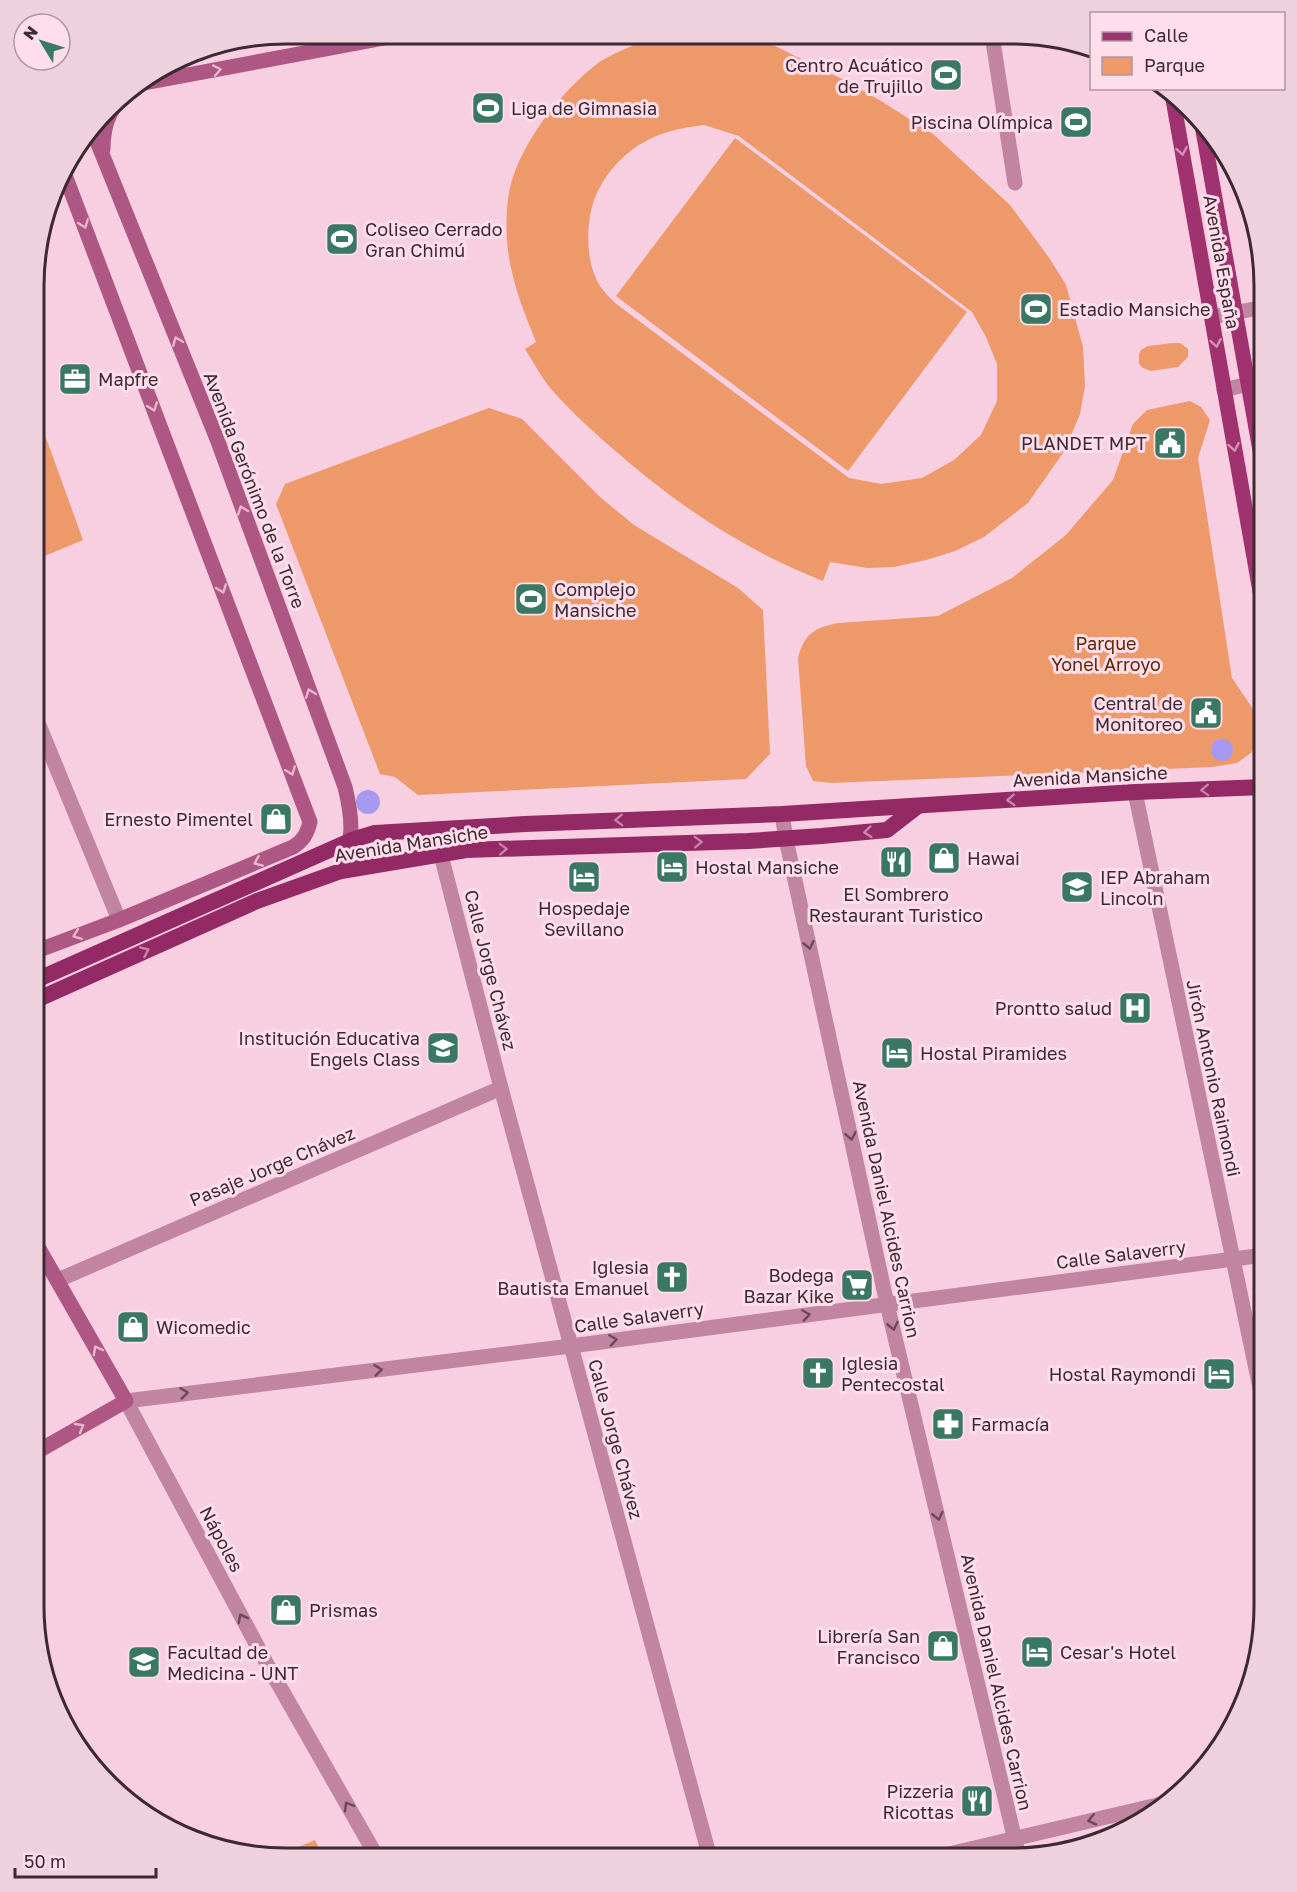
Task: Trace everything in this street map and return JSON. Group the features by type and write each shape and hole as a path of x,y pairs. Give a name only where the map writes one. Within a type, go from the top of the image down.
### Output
{"highway":[{"name":"Avenida Mansiche","path":"43,977 351,840 375,833 525,824 782,814 1134,792 1254,788"},
{"name":"Avenida Mansiche","path":"43,997 257,901 341,872 466,850 786,839 887,830 918,806"}],"main road":[{"path":"156,81 334,44"},
{"name":"Avenida España","path":"1174,107 1254,558"},
{"path":"102,152 103,131 106,124"},
{"name":"Avenida Gerónimo de la Torre","path":"95,136 216,440 341,776 350,808 351,840 341,872"},
{"name":"Avenida España","path":"1205,140 1254,417"},
{"path":"43,949 119,920 293,847 308,834 310,822 67,181"},
{"name":"Nápoles","path":"43,1255 126,1401"},
{"name":"Calle Salaverry","path":"43,1448 126,1401"}],"street":[{"path":"993,44 1015,183"},
{"path":"1212,317 1254,309"},
{"path":"1224,390 1254,382"},
{"path":"43,735 119,920"},
{"name":"Jirón Antonio Raimondi","path":"1134,792 1254,1364"},
{"name":"Avenida Daniel Alcides Carrion","path":"782,814 887,1304 1017,1848"},
{"name":"Calle Jorge Chávez","path":"441,855 501,1088 707,1848"},
{"name":"Pasaje Jorge Chávez","path":"58,1280 501,1088"},
{"name":"Calle Salaverry","path":"126,1401 571,1346 1254,1256"},
{"name":"Nápoles","path":"126,1401 268,1666 371,1848"},
{"path":"973,1848 1147,1807"}],"green space":[{"name":"Estadio Mansiche","path":"638,44 767,44 775,46 842,79 933,134 1010,205 1050,259 1066,285 1083,347 1085,386 1080,414 1065,450 1028,503 984,537 955,551 894,567 867,568 830,562 823,581 765,555 686,507 636,469 595,433 547,384 525,349 536,342 522,307 508,250 506,224 510,187 527,146 557,103 593,67","holes":["704,125 739,136 972,312 997,364 997,401 981,435 954,460 922,478 881,484 849,478 615,303 605,293 595,276 589,251 589,224 594,199 616,164 633,149 662,134"]},
{"path":"735,138 967,312 848,471 616,296"},
{"path":"1180,343 1188,349 1188,357 1178,367 1151,371 1139,364 1141,350 1148,346"},
{"name":"Parque Yonel Arroyo","path":"1190,401 1201,407 1210,420 1198,458 1232,678 1254,711 1252,752 1237,763 1212,767 832,783 813,781 806,766 798,658 807,637 823,627 839,623 938,616 1012,578 1066,535 1113,480 1133,424 1147,410"},
{"name":"Complejo Mansiche","path":"489,408 522,419 600,497 634,525 738,588 763,610 770,754 746,779 418,795 395,777 380,774 276,504 285,484"},
{"path":"43,430 83,540 43,557"},
{"path":"315,1840 319,1848 296,1848"}],"shaded area":[{"path":"1222,739 1230,742 1233,750 1230,758 1222,761 1214,758 1211,750 1214,742"},
{"path":"368,790 376,794 380,802 376,810 368,814 360,810 356,802 360,794"}],"place":[{"name":"Centro Acuático de Trujillo","path":"946,75"},
{"name":"Liga de Gimnasia","path":"488,108"},
{"name":"Piscina Olímpica","path":"1076,122"},
{"name":"Coliseo Cerrado Gran Chimú","path":"342,239"},
{"name":"Estadio Mansiche","path":"1036,309"},
{"name":"Mapfre","path":"75,379"},
{"name":"PLANDET MPT","path":"1170,443"},
{"name":"Complejo Mansiche","path":"531,599"},
{"name":"Central de Monitoreo","path":"1206,713"},
{"name":"Ernesto Pimentel","path":"276,819"},
{"name":"Hawai","path":"944,858"},
{"name":"El Sombrero Restaurant Turistico","path":"896,862"},
{"name":"Hostal Mansiche","path":"672,867"},
{"name":"Hospedaje Sevillano","path":"584,877"},
{"name":"IEP Abraham Lincoln","path":"1077,887"},
{"name":"Prontto salud","path":"1135,1008"},
{"name":"Institución Educativa Engels Class","path":"443,1048"},
{"name":"Hostal Piramides","path":"897,1053"},
{"name":"Iglesia Bautista Emanuel","path":"672,1277"},
{"name":"Bodega Bazar Kike","path":"857,1285"},
{"name":"Wicomedic","path":"133,1327"},
{"name":"Iglesia Pentecostal","path":"818,1373"},
{"name":"Hostal Raymondi","path":"1219,1374"},
{"name":"Farmacía","path":"948,1424"},
{"name":"Prismas","path":"286,1610"},
{"name":"Librería San Francisco","path":"943,1646"},
{"name":"Cesar's Hotel","path":"1037,1652"},
{"name":"Facultad de Medicina - UNT","path":"144,1662"},
{"name":"Pizzeria Ricottas","path":"977,1801"}]}
